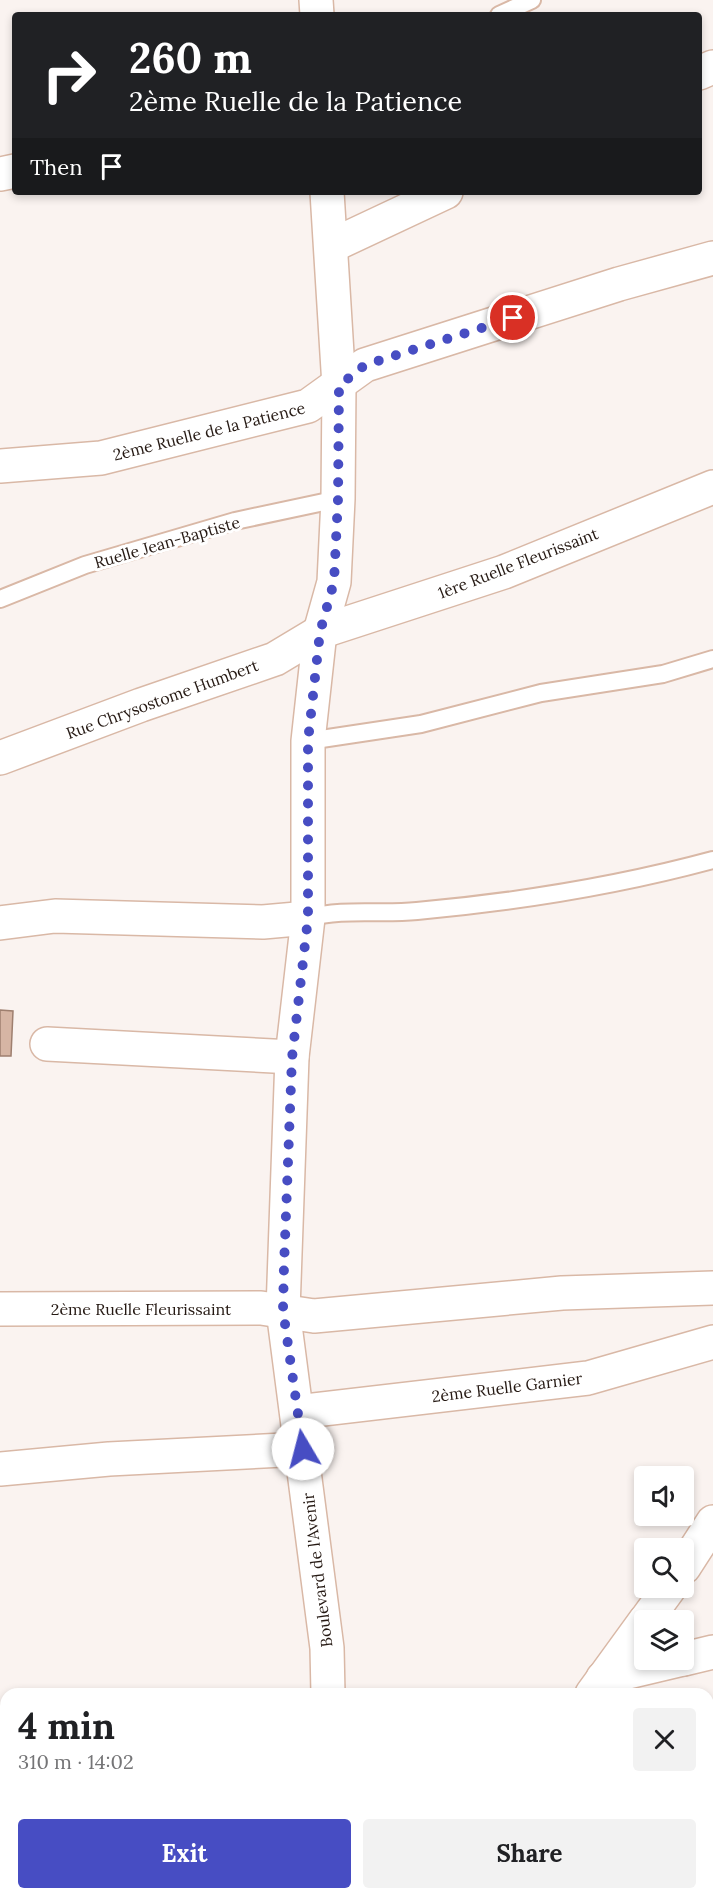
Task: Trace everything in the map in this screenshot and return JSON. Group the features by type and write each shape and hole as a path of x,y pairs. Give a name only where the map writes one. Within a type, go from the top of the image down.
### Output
{"street":[{"name":"Boulevard de l'Avenir","path":"327,195 339,386 338,499 334,582 320,632 308,741 308,918 292,1058 283,1310 303,1449 327,1648 328,1688"},
{"path":"331,246 440,195"},
{"name":"2ème Ruelle de la Patience","path":"0,466 101,458 308,406 339,386 365,365 619,284 713,258"},
{"name":"1ère Ruelle Fleurissaint","path":"320,632 504,572 713,487"},
{"name":"Rue Chrysostome Humbert","path":"0,758 275,659 320,632"},
{"path":"0,923 55,916 263,922 308,918"},
{"path":"47,1044 292,1058"},
{"name":"2ème Ruelle Fleurissaint","path":"0,1309 261,1308 314,1316 562,1293 713,1288"},
{"name":"2ème Ruelle Garnier","path":"297,1412 588,1378 687,1352 713,1342"},
{"path":"0,1468 109,1459 303,1449"},
{"path":"694,1551 713,1522"},
{"path":"653,1610 662,1598"},
{"path":"597,1686 634,1635"},
{"path":"694,1657 713,1652"},
{"path":"597,1686 649,1670"}],"lane":[{"path":"506,12 532,0"},
{"name":"Ruelle Jean-Baptiste","path":"0,599 86,565 200,531 235,521 338,499"},
{"path":"308,741 421,724 541,693 663,674 713,659"},
{"path":"308,918 329,912 414,911 509,900 662,874 713,860"}],"building":[{"path":"0,1010 13,1011 11,1056 0,1056"}],"route":[{"path":"303,1449 283,1310 284,1266 292,1058 308,918 308,741 320,632 334,582 338,499 339,386 365,365 513,318"}]}
